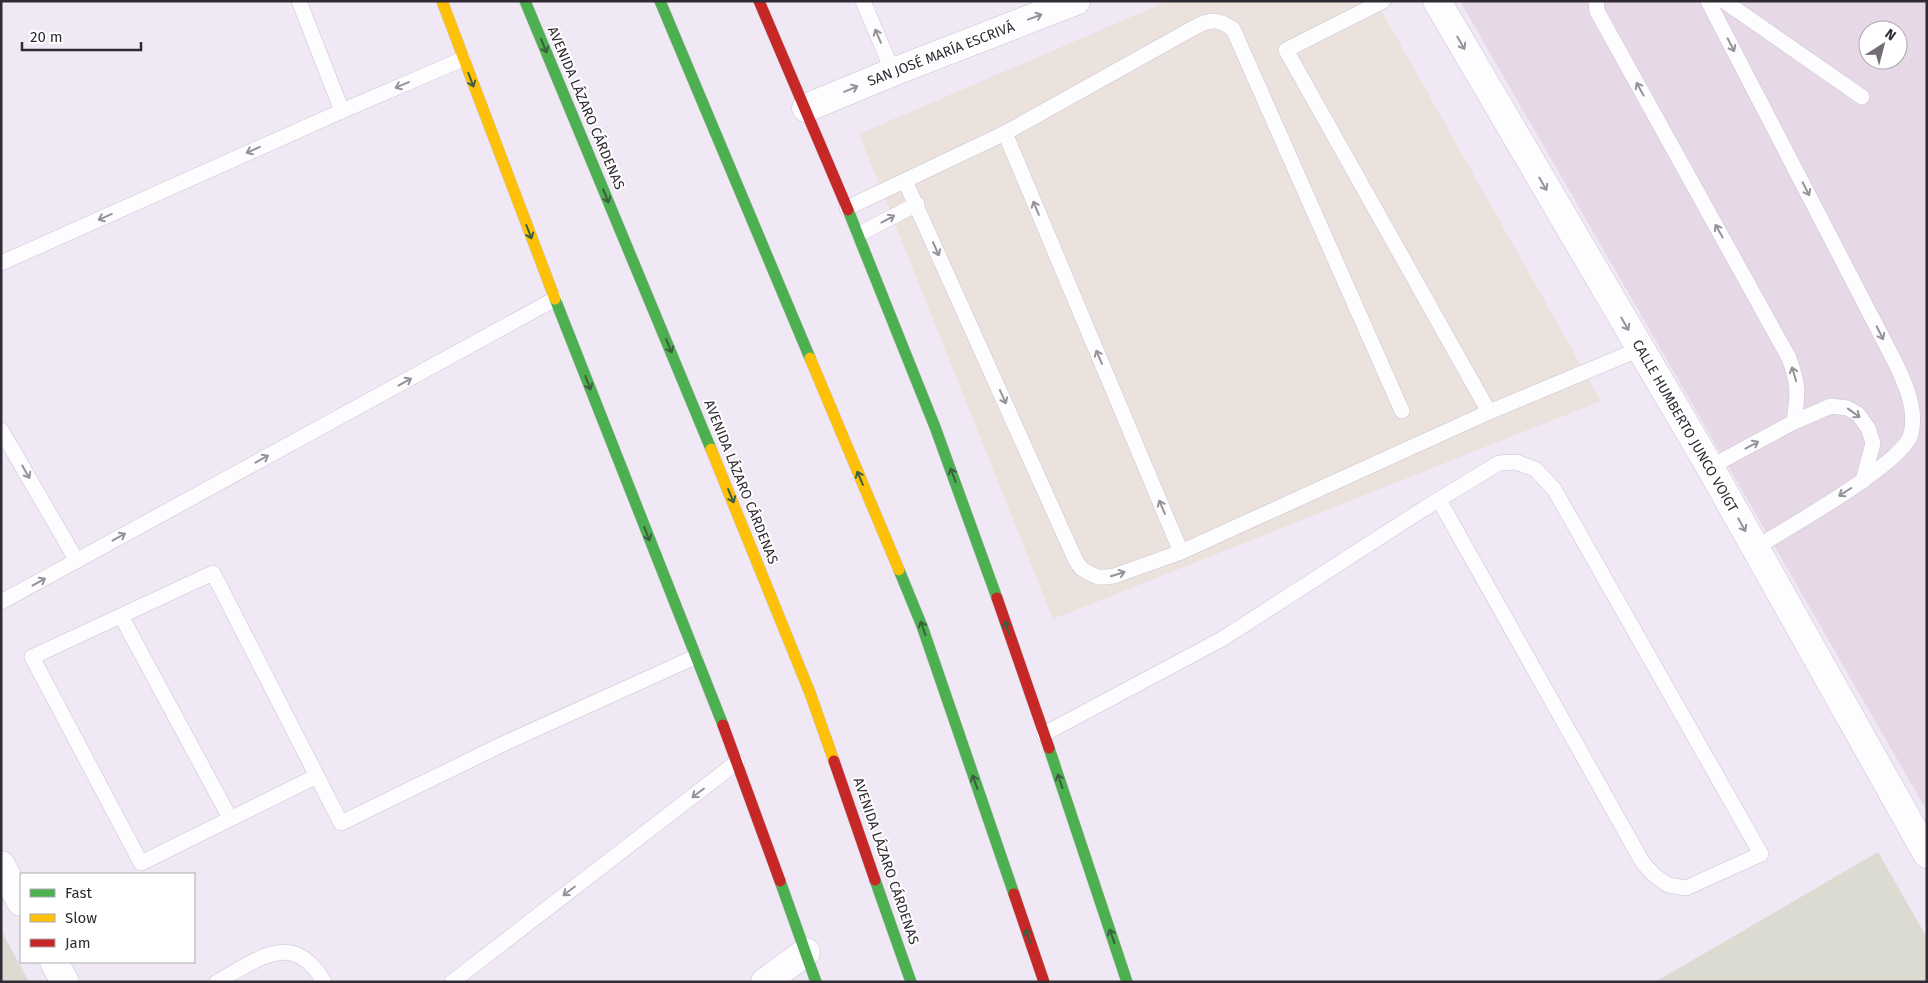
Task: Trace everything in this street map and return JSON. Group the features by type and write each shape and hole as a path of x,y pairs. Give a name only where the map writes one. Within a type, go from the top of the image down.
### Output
{"main road":[{"path":"442,1 555,299 737,762 816,982"},
{"name":"AVENIDA LÁZARO CÁRDENAS","path":"525,1 735,506 810,693 911,982"},
{"path":"660,1 922,626 1044,982"},
{"path":"759,1 859,234 958,488 1044,734 1127,982"}],"street":[{"name":"SAN JOSÉ MARÍA ESCRIVÁ","path":"806,108 1076,1"},
{"name":"CALLE HUMBERTO JUNCO VOIGT","path":"1437,1 1710,467 1927,854"},
{"path":"1,865 20,900"},
{"path":"765,982 806,952"},
{"path":"55,963 65,982"}],"lane":[{"path":"299,1 342,111"},
{"path":"863,1 893,72"},
{"path":"1383,1 1286,50 1489,412"},
{"path":"1596,1 1597,11 1789,358 1796,378 1798,394 1794,422"},
{"path":"1708,1 1892,356 1910,396 1913,422 1911,436 1903,449 1864,481 1755,548"},
{"path":"1724,1 1862,97"},
{"path":"847,208 1005,133 1197,26 1210,21 1222,22 1232,29 1402,412"},
{"path":"1,263 463,59"},
{"path":"1005,133 1181,552"},
{"path":"906,180 1076,561 1081,568 1098,577 1114,576 1181,552 1489,412 1640,349"},
{"path":"859,234 916,204"},
{"path":"1,602 555,299"},
{"path":"1710,467 1794,422 1831,406 1847,408 1858,414 1868,428 1873,443 1864,481"},
{"path":"1,430 77,561"},
{"path":"1044,734 1222,639 1439,500 1499,463 1516,462 1535,469 1554,489 1761,854 1686,888 1668,885 1654,875 1643,863 1439,500"},
{"path":"317,776 141,863 32,657 213,573 317,776 341,823 505,743 695,657"},
{"path":"121,616 230,818"},
{"path":"452,982 737,762"},
{"path":"217,982 262,958 283,951 301,956 320,974 324,982"}],"shaded area":[{"path":"1168,1 1376,1 1601,401 1053,619 859,134"},
{"path":"1460,1 1927,1 1927,811"},
{"path":"1878,852 1927,938 1927,982 1655,982"},
{"path":"1,930 29,982 1,982"}],"traffic: fast":[{"path":"525,1 711,449"},
{"path":"660,1 810,358"},
{"path":"848,210 935,427 997,598"},
{"path":"555,299 723,725"},
{"path":"899,570 922,626 1014,894"},
{"path":"1049,748 1127,982"},
{"path":"875,880 911,982"},
{"path":"780,881 816,982"}],"traffic: slow":[{"path":"442,1 555,299"},
{"path":"810,358 899,570"},
{"path":"711,449 810,693 834,761"}],"traffic: jam":[{"path":"759,1 848,210"},
{"path":"997,598 1049,748"},
{"path":"723,725 780,881"},
{"path":"834,761 875,880"},
{"path":"1014,894 1044,982"}]}
